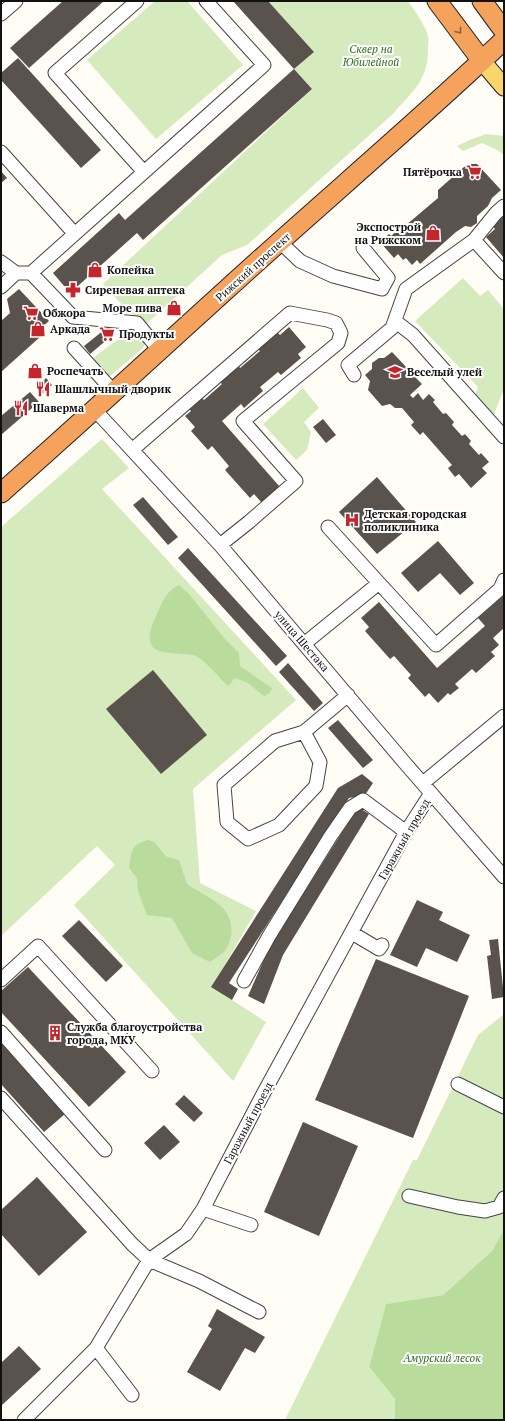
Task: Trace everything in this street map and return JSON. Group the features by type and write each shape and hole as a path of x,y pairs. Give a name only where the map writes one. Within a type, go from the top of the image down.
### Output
{"highway":[{"path":"437,1 482,61"},
{"path":"482,1 504,31"},
{"name":"Рижский проспект","path":"1,493 413,124 504,40"}],"main road":[{"path":"482,61 504,87"}],"street":[{"path":"1,14 16,1"},
{"path":"136,1 55,73 144,172"},
{"path":"1,262 16,273 31,273 264,65 206,1"},
{"path":"1,152 74,234"},
{"path":"354,375 348,365 392,328 406,289 474,240 496,213 504,206"},
{"path":"474,240 504,273"},
{"path":"280,242 300,261 333,276 382,289 388,278 363,248"},
{"path":"1,287 16,273"},
{"path":"31,273 73,317 137,323 159,350"},
{"path":"132,450 290,313 327,320 336,324 341,333 338,343 243,421 296,481 220,545"},
{"path":"395,321 413,335 503,434"},
{"path":"74,348 114,392"},
{"name":"улица Шестака","path":"95,410 220,545 504,877"},
{"path":"328,527 436,644 500,589 504,580"},
{"path":"304,644 379,583"},
{"path":"304,732 320,762 316,786 278,825 248,839 227,822 224,785 275,741 304,732 348,694"},
{"name":"Гаражный проезд","path":"26,1419 96,1348 149,1260 186,1234 203,1209 299,1028 406,832 427,788 504,716"},
{"path":"244,981 269,936 330,837 350,808 363,800 406,832"},
{"path":"352,933 379,950"},
{"path":"1,980 38,946 152,1071"},
{"path":"1,1032 106,1150"},
{"path":"458,1084 504,1107"},
{"path":"1,1098 132,1244 149,1260 198,1281 260,1312"},
{"path":"409,1196 485,1212 499,1207 504,1198"},
{"path":"203,1209 252,1225"},
{"path":"96,1348 132,1395"}],"green space":[{"path":"155,1 187,1 243,65 156,139 87,60"},
{"name":"Сквер на Юбилейной","path":"268,1 408,1 417,14 428,36 426,68 423,76 414,90 395,112 247,245 222,255 145,325 125,308 103,284 312,89 294,69 314,52"},
{"path":"486,134 504,136 504,155 482,143 463,151 457,146 472,139"},
{"path":"463,278 480,296 488,290 504,309 504,389 493,417 474,398 478,387 415,321"},
{"path":"125,334 141,336 145,343 143,348 110,376 102,375 89,361"},
{"path":"303,388 319,408 304,422 311,432 307,450 296,460 263,424"},
{"path":"102,439 129,468 102,489 296,700 193,789 200,883 256,911 212,987 266,1022 233,1081 74,905 115,865 97,846 1,936 1,527"},
{"path":"179,585 189,594 225,639 239,653 240,666 272,688 270,693 264,696 248,683 235,678 228,686 207,664 197,657 190,654 162,652 151,645 151,629 161,605 168,593"},
{"path":"148,840 154,842 167,857 179,860 187,884 214,901 227,914 231,926 228,945 225,951 210,962 192,953 172,918 147,915 138,891 137,878 129,868 135,846"},
{"path":"504,1014 504,1229 492,1251 443,1295 386,1304 369,1367 395,1399 395,1420 285,1420 413,1160 417,1160 478,1035"},
{"name":"Амурский лесок","path":"504,1229 504,1420 395,1420 395,1399 369,1367 386,1304 443,1295 492,1251"}],"building":[{"path":"63,1 104,1 29,68 10,48"},
{"path":"233,1 268,1 314,52 294,69"},
{"path":"18,58 101,150 81,168 1,80 1,73"},
{"path":"294,69 312,89 143,240 137,233 70,293 53,273 119,213 125,220"},
{"path":"471,164 477,164 501,190 492,198 488,206 477,216 477,223 471,227 465,226 456,232 420,264 417,260 412,265 406,258 403,260 398,254 394,258 380,242 389,234 391,236 398,230 399,231 438,198 438,190 464,167"},
{"path":"1,171 7,178 1,183"},
{"path":"504,212 504,258 486,237 495,229 491,223"},
{"path":"19,289 49,321 38,331 40,337 1,372 1,321 10,313 7,299"},
{"path":"109,326 115,333 90,354 84,346"},
{"path":"289,327 306,347 298,354 301,358 281,375 278,372 260,387 263,391 244,408 241,404 222,421 280,487 262,503 254,494 250,498 225,470 229,466 212,446 208,450 191,431 195,427 185,416 191,411 187,407 200,396 204,400 222,384 219,381 237,364 240,368 260,351 257,348 276,331 280,335"},
{"path":"392,352 408,369 412,368 417,373 416,378 422,384 410,395 413,398 418,393 423,400 429,394 435,400 433,402 443,414 446,413 454,422 452,425 462,436 465,434 471,441 469,444 479,455 481,453 489,462 482,468 487,473 471,488 459,474 455,477 448,468 452,465 423,432 420,435 411,425 414,422 402,408 395,408 390,404 382,406 368,390 370,381 365,375 372,369 372,363 379,358 384,358"},
{"path":"46,378 52,385 43,393 37,387"},
{"path":"30,392 39,402 1,435 1,416"},
{"path":"323,419 336,435 326,443 313,427"},
{"path":"377,477 416,522 377,554 339,512"},
{"path":"143,497 178,537 168,545 133,505"},
{"path":"438,541 474,583 460,595 440,573 418,592 401,573"},
{"path":"188,548 287,656 276,666 178,558"},
{"path":"504,595 504,628 493,638 499,645 491,652 495,656 476,673 472,669 455,684 459,688 450,695 448,693 438,703 429,693 425,697 408,678 411,675 394,656 390,659 365,631 369,627 361,618 379,602 437,668 485,626 478,618"},
{"path":"288,663 323,703 314,711 279,672"},
{"path":"153,670 207,735 161,774 106,709"},
{"path":"338,720 373,760 363,768 328,728"},
{"path":"362,774 373,783 365,795 349,798 229,983 238,989 232,1000 211,987 338,788"},
{"path":"358,807 369,814 283,955 264,1004 248,996 269,948"},
{"path":"417,900 443,912 439,920 470,935 457,962 426,948 417,967 390,955"},
{"path":"79,920 123,966 106,982 62,936"},
{"path":"498,939 504,997 492,999 487,956 491,955 489,940"},
{"path":"376,959 469,996 413,1138 315,1100"},
{"name":"Служба благоустройства города, МКУ","path":"28,967 126,1072 89,1107 1,1012 1,991"},
{"path":"1,1042 65,1114 44,1132 1,1084"},
{"path":"184,1095 203,1113 194,1122 175,1104"},
{"path":"303,1122 358,1146 319,1236 264,1212"},
{"path":"164,1125 180,1142 160,1160 144,1143"},
{"path":"37,1177 87,1232 39,1276 1,1234 1,1210"},
{"path":"217,1309 265,1337 255,1353 245,1348 220,1391 187,1372 212,1329 208,1326"},
{"path":"19,1346 41,1369 1,1406 1,1363"}],"place":[{"name":"Пятёрочка","path":"474,172"},
{"name":"Экспострой на Рижском","path":"433,233"},
{"name":"Копейка","path":"95,270"},
{"name":"Сиреневая аптека","path":"73,290"},
{"name":"Море пива","path":"174,308"},
{"name":"Обжора","path":"31,313"},
{"name":"Аркада","path":"38,329"},
{"name":"Продукты","path":"107,334"},
{"name":"Роспечать","path":"35,371"},
{"name":"Веселый улей","path":"395,372"},
{"name":"Шашлычный дворик","path":"43,389"},
{"name":"Шаверма","path":"21,408"},
{"name":"Детская городская поликлиника","path":"352,520"},
{"name":"Служба благоустройства города, МКУ","path":"55,1033"}]}
